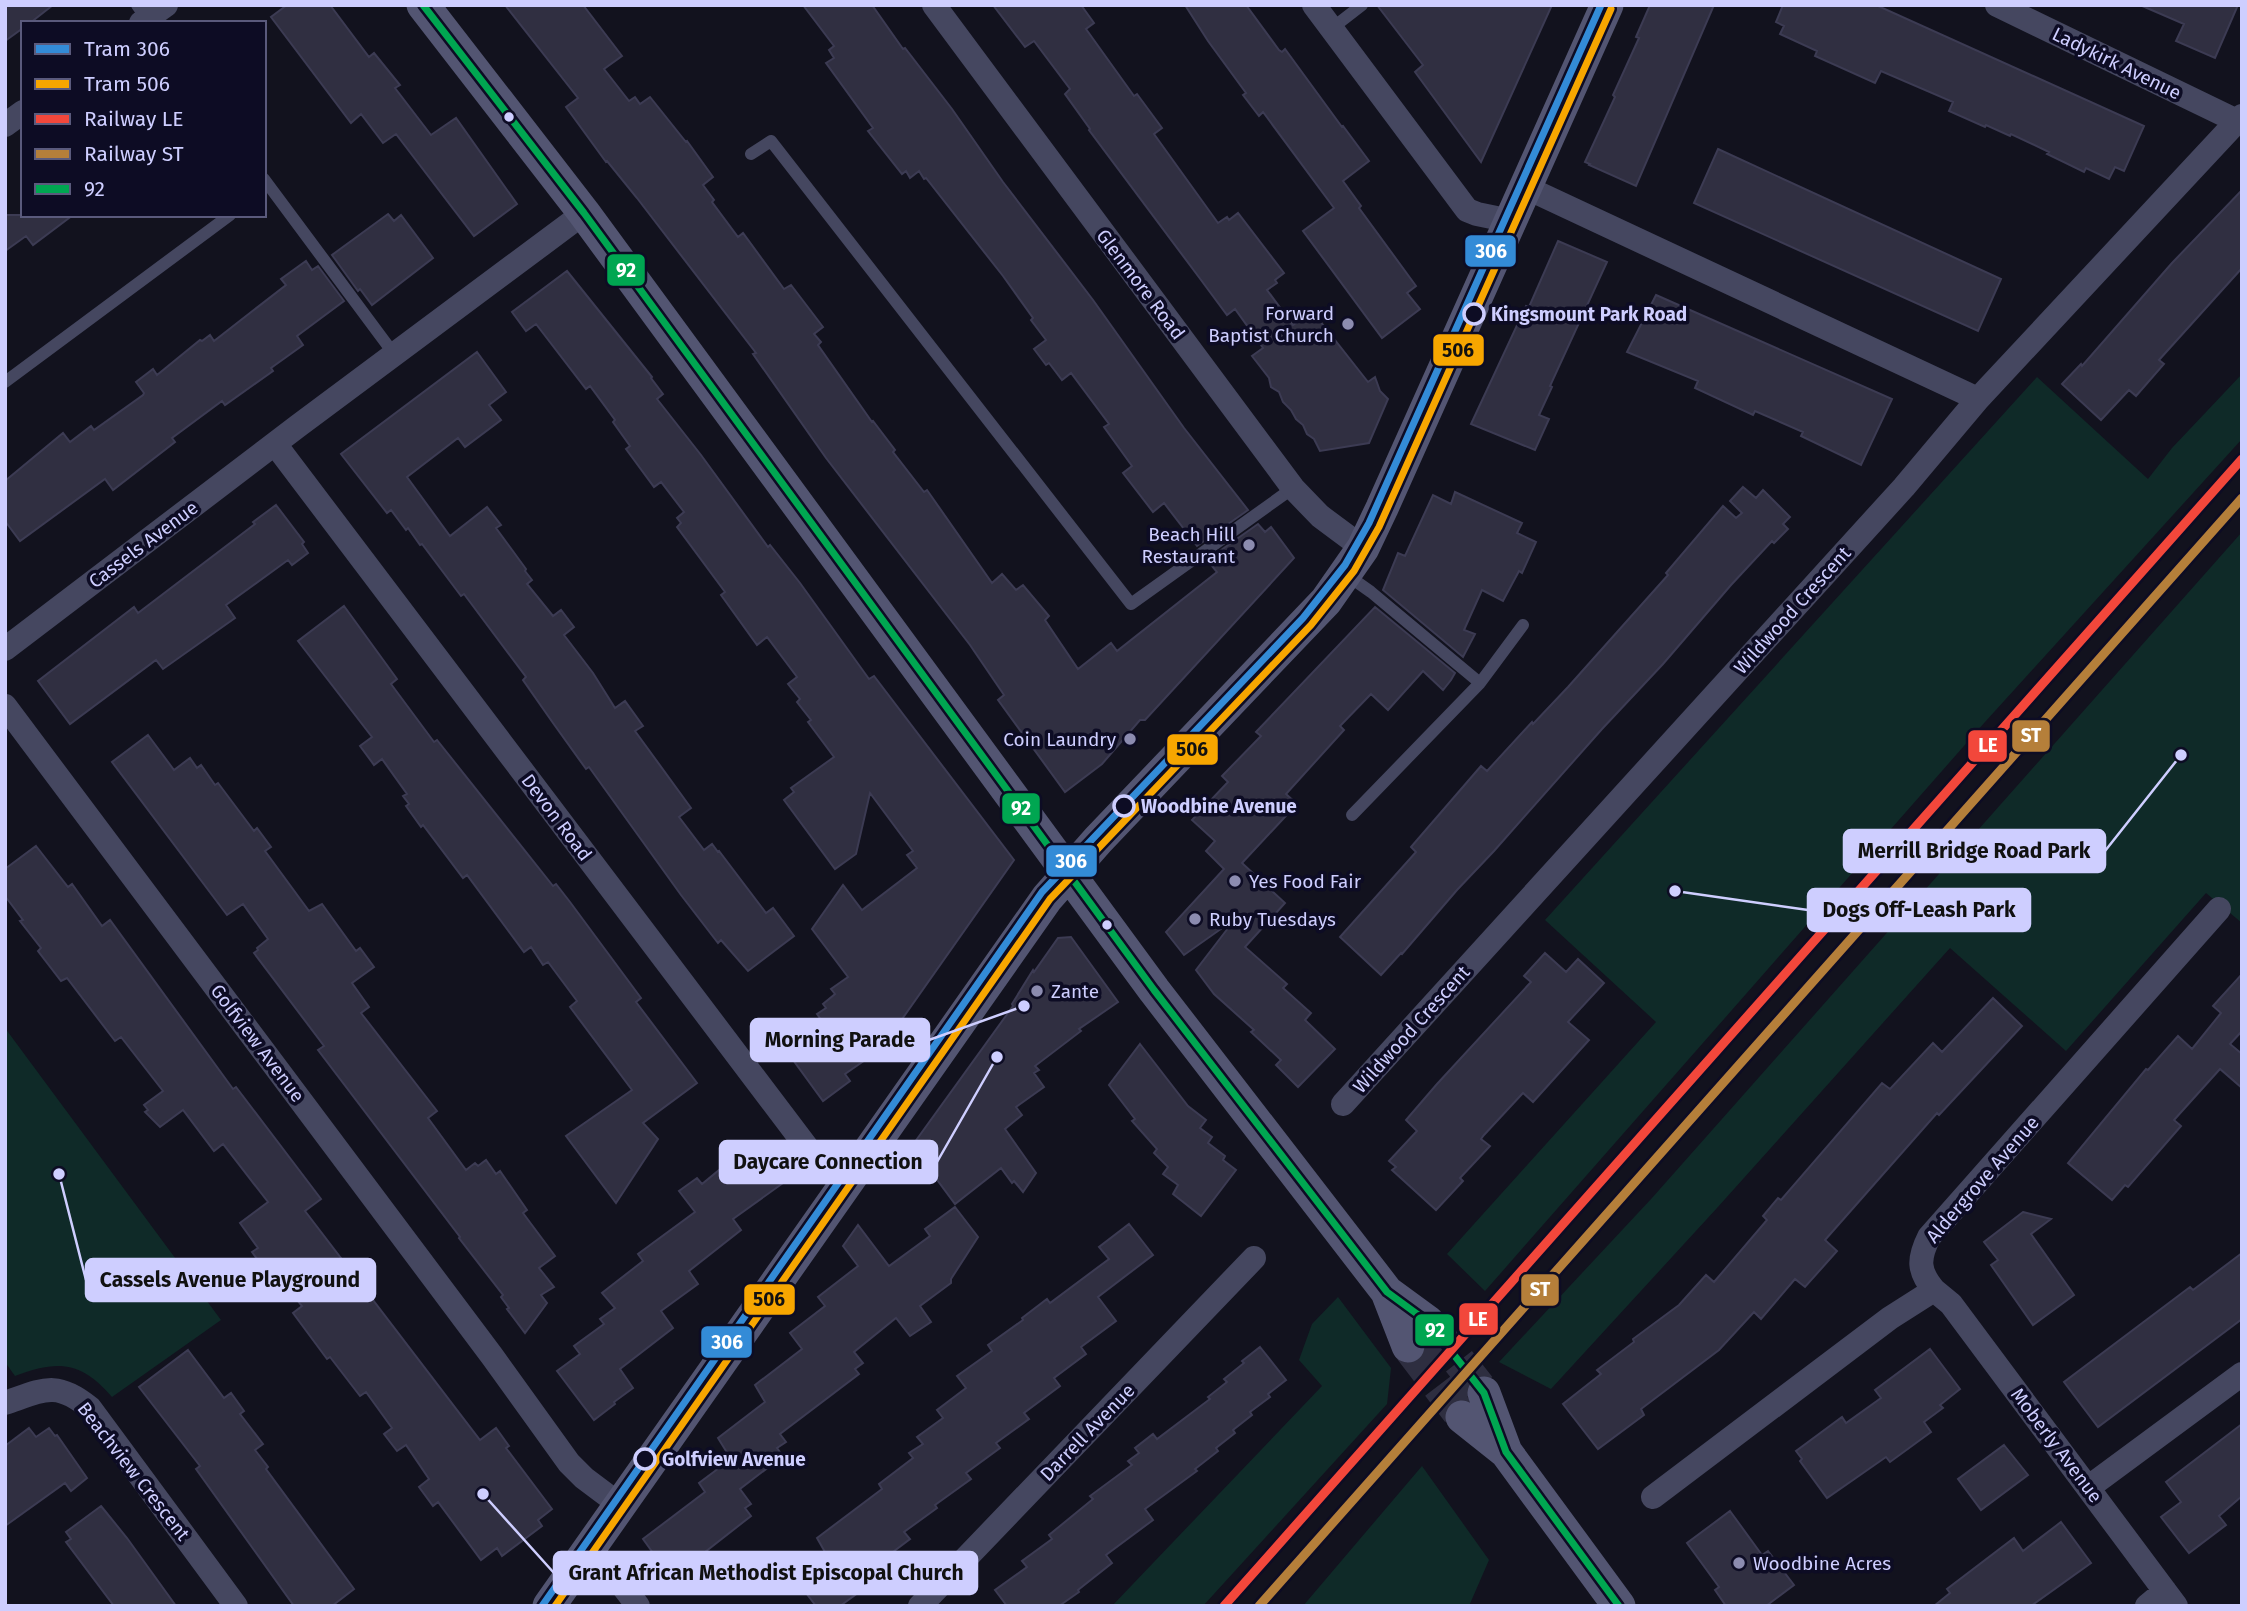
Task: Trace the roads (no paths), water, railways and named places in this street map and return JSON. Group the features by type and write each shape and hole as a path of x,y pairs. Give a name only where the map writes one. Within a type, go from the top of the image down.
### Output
{"main road":[{"path":"422,5 584,213 1154,990 1291,1164 1418,1334"},
{"path":"549,1606 1020,934 1069,873 1326,601 1354,561 1607,5"},
{"path":"1473,1405 1619,1606"}],"street":[{"name":"Glenmore Road","path":"934,5 1293,488 1320,516 1354,561"},
{"path":"1314,5 1467,210 1511,221"},
{"name":"Ladykirk Avenue","path":"1997,5 2240,118"},
{"path":"5,125 21,113"},
{"name":"Wildwood Crescent","path":"1343,1104 1895,497 1978,399 2240,118"},
{"path":"1525,187 1978,399"},
{"name":"Cassels Avenue","path":"5,649 584,213"},
{"name":"Devon Road","path":"275,444 813,1154 849,1178"},
{"name":"Golfview Avenue","path":"5,706 492,1356 569,1463 620,1505"},
{"name":"Aldergrove Avenue","path":"1934,1290 1924,1278 1921,1264 1929,1237 2219,909"},
{"name":"Darrell Avenue","path":"920,1606 1254,1258"},
{"path":"1653,1497 1890,1318 1934,1290"},
{"name":"Moberly Avenue","path":"1934,1290 1951,1304 2089,1487 2163,1601"},
{"path":"2089,1487 2242,1374"},
{"name":"Beachview Crescent","path":"5,1404 39,1391 50,1390 73,1395 90,1408 236,1606"},
{"path":"587,1551 615,1576 638,1606"}],"lane":[{"path":"1331,29 1362,5"},
{"path":"751,154 771,141 1131,604 1293,488"},
{"path":"266,185 394,354"},
{"path":"5,382 227,217"},
{"path":"1354,561 1371,592 1480,683"},
{"path":"1352,815 1480,683 1524,625"}],"tunnel":[{"path":"1428,1322 1484,1393"},
{"path":"1408,1346 1462,1417"}],"tram line":[{"name":"306","path":"542,1606 1042,892 1303,618 1345,565 1369,523 1601,5"},
{"name":"506","path":"555,1606 1050,899 1311,625 1354,571 1379,527 1611,9"}],"rail line":[{"name":"LE","path":"1224,1606 2242,459"},
{"name":"ST","path":"1259,1606 2242,498"}],"place":[{"name":"Kingsmount Park Road","path":"1474,314"},
{"name":"Forward Baptist Church","path":"1348,324"},
{"name":"Beach Hill Restaurant","path":"1249,545"},
{"name":"Coin Laundry","path":"1130,739"},
{"name":"Merrill Bridge Road Park","path":"2181,755"},
{"name":"Woodbine Avenue","path":"1124,806"},
{"name":"Yes Food Fair","path":"1235,881"},
{"name":"Dogs Off-Leash Park","path":"1675,891"},
{"name":"Ruby Tuesdays","path":"1195,919"},
{"name":"Zante","path":"1037,991"},
{"name":"Morning Parade","path":"1024,1006"},
{"name":"Daycare Connection","path":"997,1057"},
{"name":"Cassels Avenue Playground","path":"59,1174"},
{"name":"Golfview Avenue","path":"645,1459"},
{"name":"Grant African Methodist Episcopal Church","path":"483,1494"},
{"name":"Woodbine Acres","path":"1739,1563"}]}
